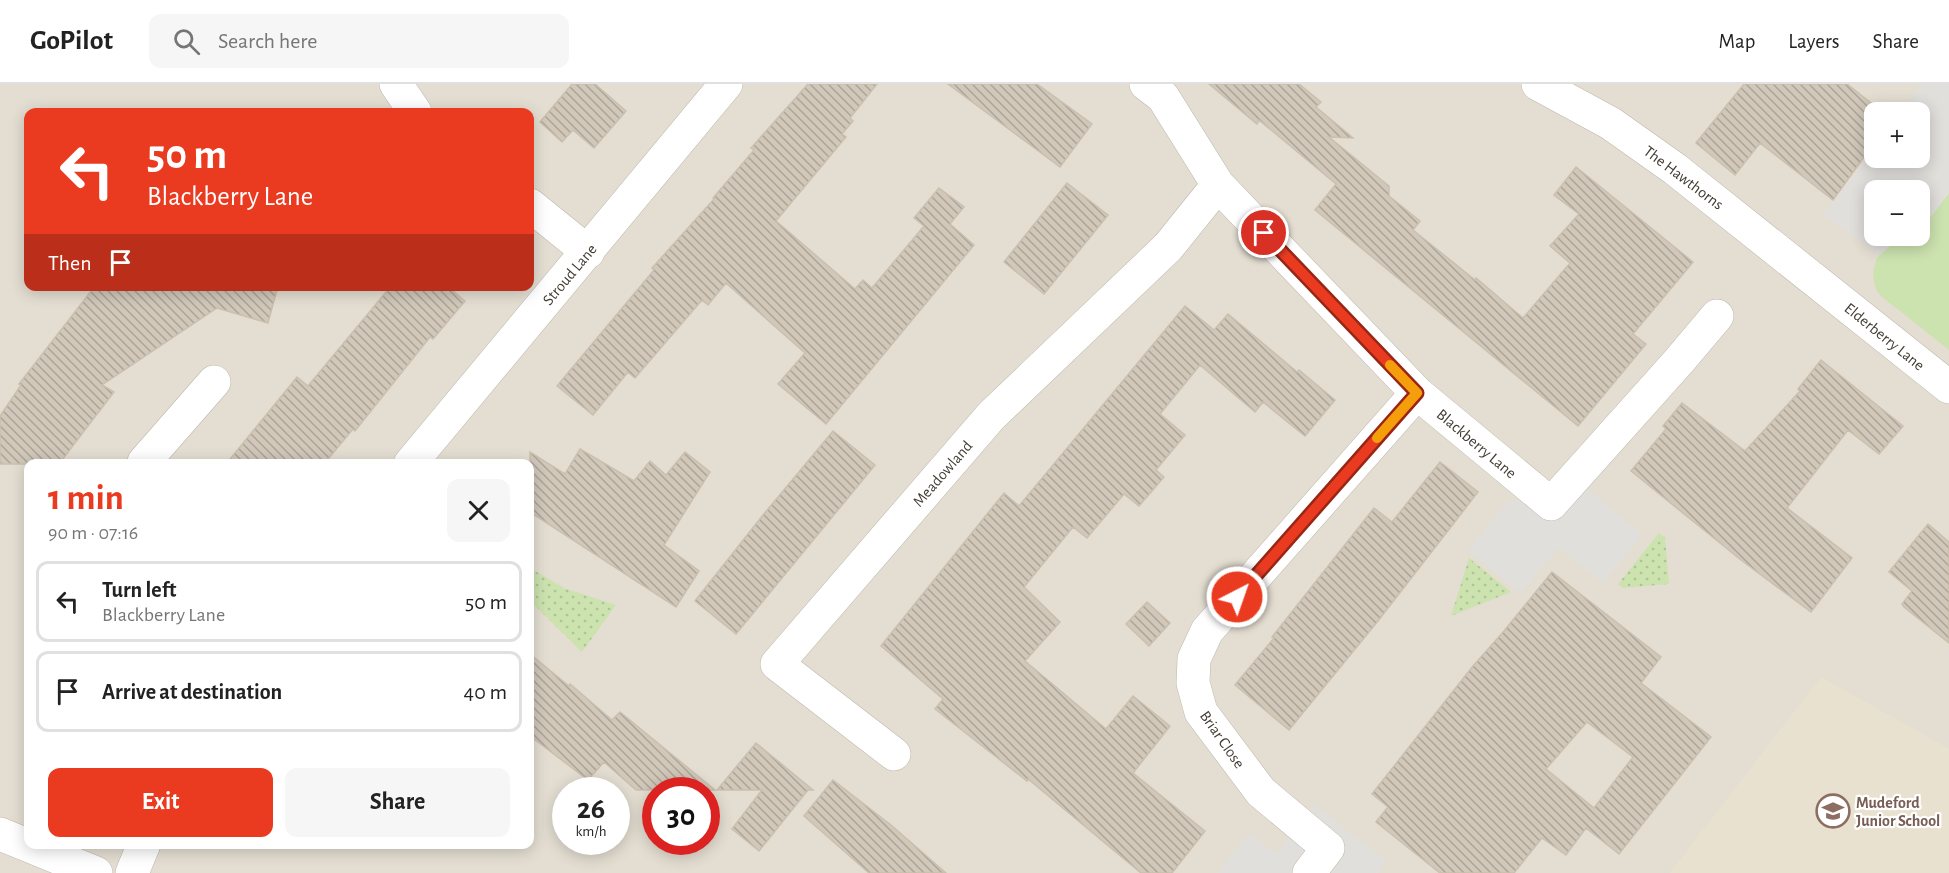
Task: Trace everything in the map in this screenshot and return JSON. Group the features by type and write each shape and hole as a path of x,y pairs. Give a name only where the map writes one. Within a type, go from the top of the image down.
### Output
{"street":[{"path":"396,84 412,108"},
{"name":"Stroud Lane","path":"414,459 726,84"},
{"name":"Blackberry Lane","path":"1146,84 1163,97 1218,184 1417,393 1551,504 1679,362 1717,316"},
{"name":"The Hawthorns","path":"1538,84 1610,123 1675,169 1821,284"},
{"name":"Meadowland","path":"894,754 777,664 991,416 1167,247 1218,184"},
{"path":"534,208 588,252"},
{"name":"Elderberry Lane","path":"1821,284 1949,387"},
{"path":"147,459 213,382"},
{"name":"Briar Close","path":"1309,873 1328,848 1261,792 1201,712 1193,683 1194,659 1207,631 1417,393"},
{"path":"0,834 24,844"},
{"path":"37,849 96,873"},
{"path":"132,873 142,849"}],"shaded area":[{"path":"0,84 1949,84 1949,873 0,873"},
{"path":"1923,84 1949,84 1949,193 1930,218 1930,180 1864,180 1864,244 1823,215 1864,161 1864,168 1930,168 1930,102 1910,102"},
{"path":"1867,246 1890,246 1880,255"},
{"path":"1580,484 1642,534 1603,583 1558,547 1521,593 1468,551 1507,502 1573,492"},
{"name":"Mudeford Junior School","path":"1821,677 1949,749 1949,873 1670,873"},
{"path":"1315,805 1386,861 1377,873 1217,873 1249,833 1276,854"}],"green space":[{"path":"1949,193 1949,350 1881,296 1874,284 1876,261 1885,249 1890,246 1930,246 1930,218"},
{"path":"1659,533 1665,538 1669,584 1623,588 1618,584"},
{"path":"1469,558 1511,592 1451,616"},
{"path":"534,570 564,588 616,605 582,652 534,605"}],"building":[{"path":"572,84 595,84 626,111 594,148 573,130 562,142 540,122"},
{"path":"808,84 877,84 850,118 853,121 842,134 846,137 776,221 855,289 863,280 872,288 924,226 914,218 939,188 964,207 950,224 974,245 826,424 778,384 805,353 726,283 708,305 702,300 635,378 628,372 593,415 557,386 654,270 652,268 754,150 751,148"},
{"path":"948,84 1037,84 1092,124 1060,167"},
{"path":"1209,84 1299,84 1321,102 1316,107 1353,138 1329,137 1389,186 1389,196 1420,221 1413,230 1475,280 1476,278 1523,318 1570,263 1550,246 1579,214 1554,195 1576,167 1693,262 1633,334 1646,344 1578,426 1315,210 1336,184 1259,120 1257,124"},
{"path":"1744,84 1847,84 1870,102 1864,102 1864,157 1833,200 1760,143 1735,175 1696,143"},
{"path":"1067,183 1108,215 1044,294 1004,262"},
{"path":"91,291 277,291 268,323 217,308 102,385 114,392 63,459 24,459 24,464 0,464 0,416 21,385 19,384"},
{"path":"387,291 453,291 465,301 433,339 430,337 355,431 353,429 328,459 230,459 297,377 308,386"},
{"path":"1185,306 1214,330 1228,314 1297,372 1299,370 1335,400 1305,436 1263,402 1255,412 1200,365 1160,414 1185,435 1156,470 1164,477 1139,506 1124,494 1087,538 1073,527 1024,587 1060,622 1025,661 1106,729 1133,696 1170,726 1133,773 1205,831 1172,873 1141,873 1028,779 1027,781 935,709 943,699 881,646 1004,493 1019,506"},
{"path":"1821,360 1903,426 1879,454 1848,430 1787,508 1852,558 1811,612 1741,560 1631,471 1666,429 1663,426 1682,403 1745,451 1800,391 1798,389"},
{"path":"833,431 875,465 736,634 695,601"},
{"path":"580,449 634,481 650,461 666,475 685,452 710,472 664,545 699,571 676,607 534,515 534,459 530,459 530,452 565,474"},
{"path":"1440,462 1478,492 1378,621 1289,730 1235,685 1374,508 1392,522"},
{"path":"1928,524 1949,542 1949,643 1904,607 1902,604 1912,591 1889,572"},
{"path":"1552,572 1661,657 1641,683 1711,737 1619,854 1586,828 1566,855 1542,838 1514,873 1440,873 1376,822 1388,807 1372,794 1473,666","holes":["1587,722 1633,757 1594,808 1546,769"]},
{"path":"1147,602 1170,623 1149,646 1126,624"},
{"path":"534,657 612,720 620,712 699,777 642,777 642,790 636,790 630,785 630,777 621,777 604,762 591,777 584,777 534,739"},
{"path":"756,743 813,790 808,790 759,851 732,829 762,790 720,790 720,786"},
{"path":"833,780 891,825 946,873 869,873 804,816"}],"slow traffic":[{"path":"1377,438 1417,393 1390,365"}],"place":[{"name":"Mudeford Junior School","path":"1833,811"}],"route":[{"path":"1237,597 1417,393 1264,233"}]}
